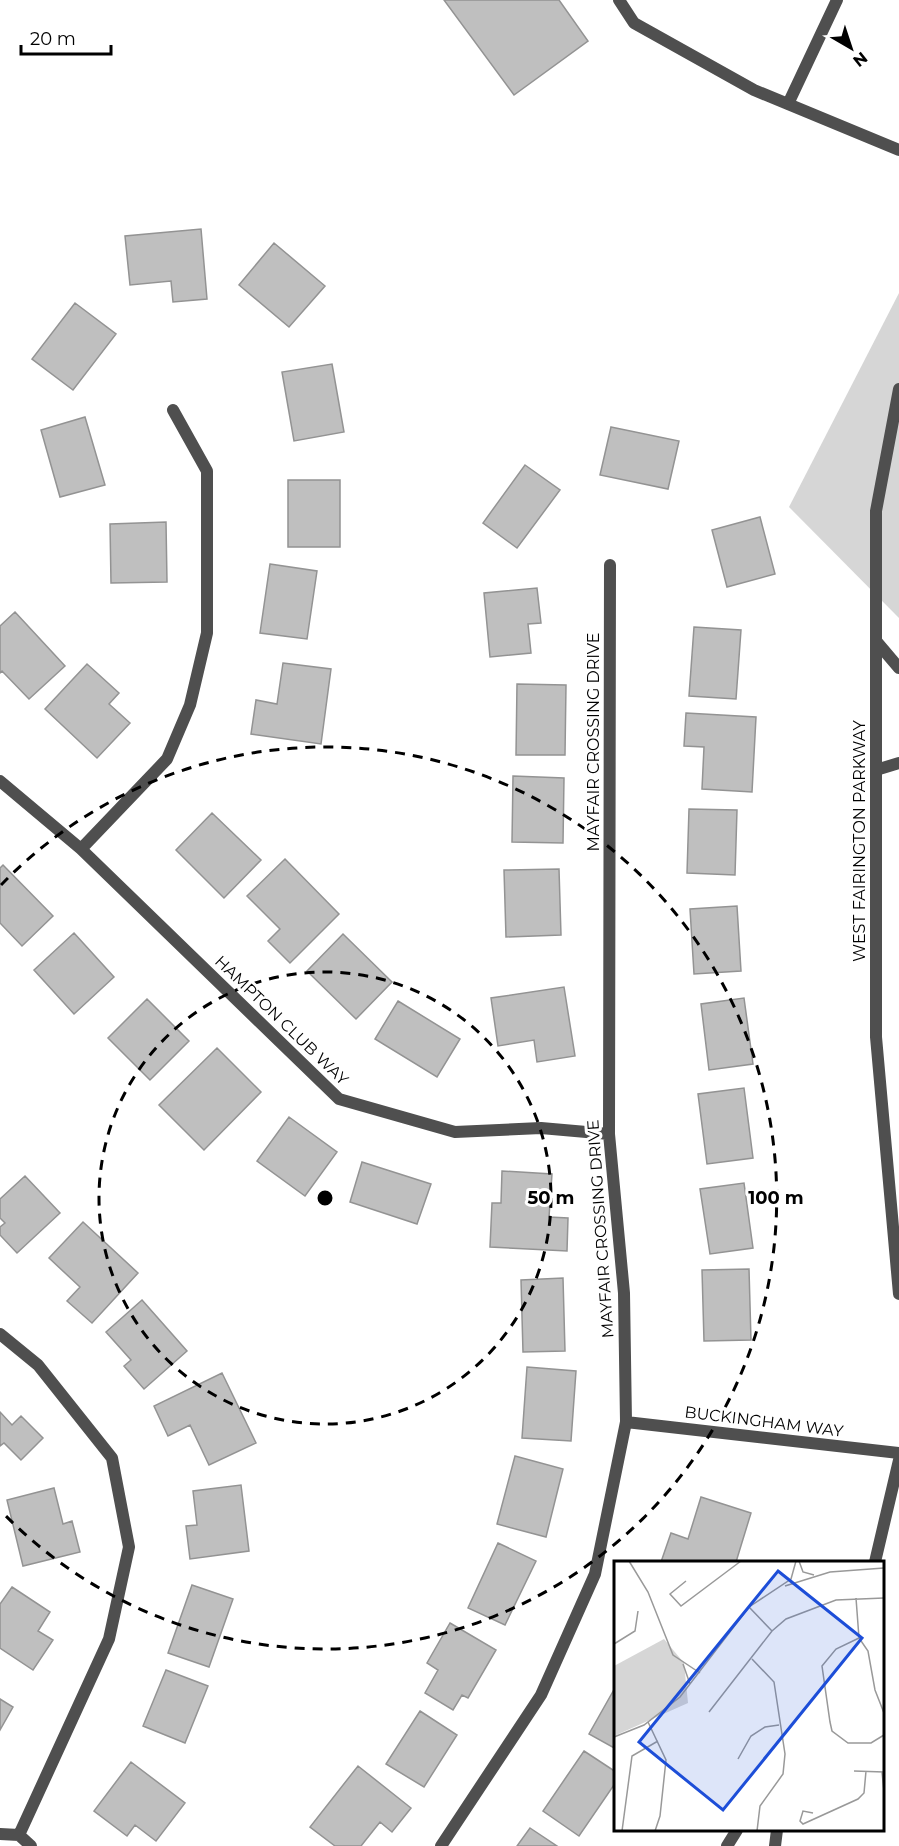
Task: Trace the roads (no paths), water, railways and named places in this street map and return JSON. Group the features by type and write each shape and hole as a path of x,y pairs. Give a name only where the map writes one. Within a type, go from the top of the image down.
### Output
{"street":[{"path":"619,0 634,23 754,90 899,150"},
{"path":"788,104 837,0"},
{"name":"WEST FAIRINGTON PARKWAY","path":"899,389 876,511 876,1037 899,1294"},
{"path":"81,849 167,759 190,705 207,633 207,471 173,410"},
{"name":"MAYFAIR CROSSING DRIVE","path":"441,1846 541,1695 595,1574 626,1422 624,1293 609,1134 610,565"},
{"path":"876,641 899,668"},
{"path":"876,770 899,763"},
{"name":"HAMPTON CLUB WAY","path":"0,781 81,849 339,1099 455,1132 542,1128 609,1134"},
{"path":"0,1334 38,1365 112,1458 129,1547 109,1639 19,1835"},
{"name":"BUCKINGHAM WAY","path":"626,1422 899,1453"},
{"path":"874,1561 899,1460"},
{"path":"728,1846 736,1831"},
{"path":"775,1846 777,1831"},
{"path":"0,1834 19,1835 31,1846"}]}
